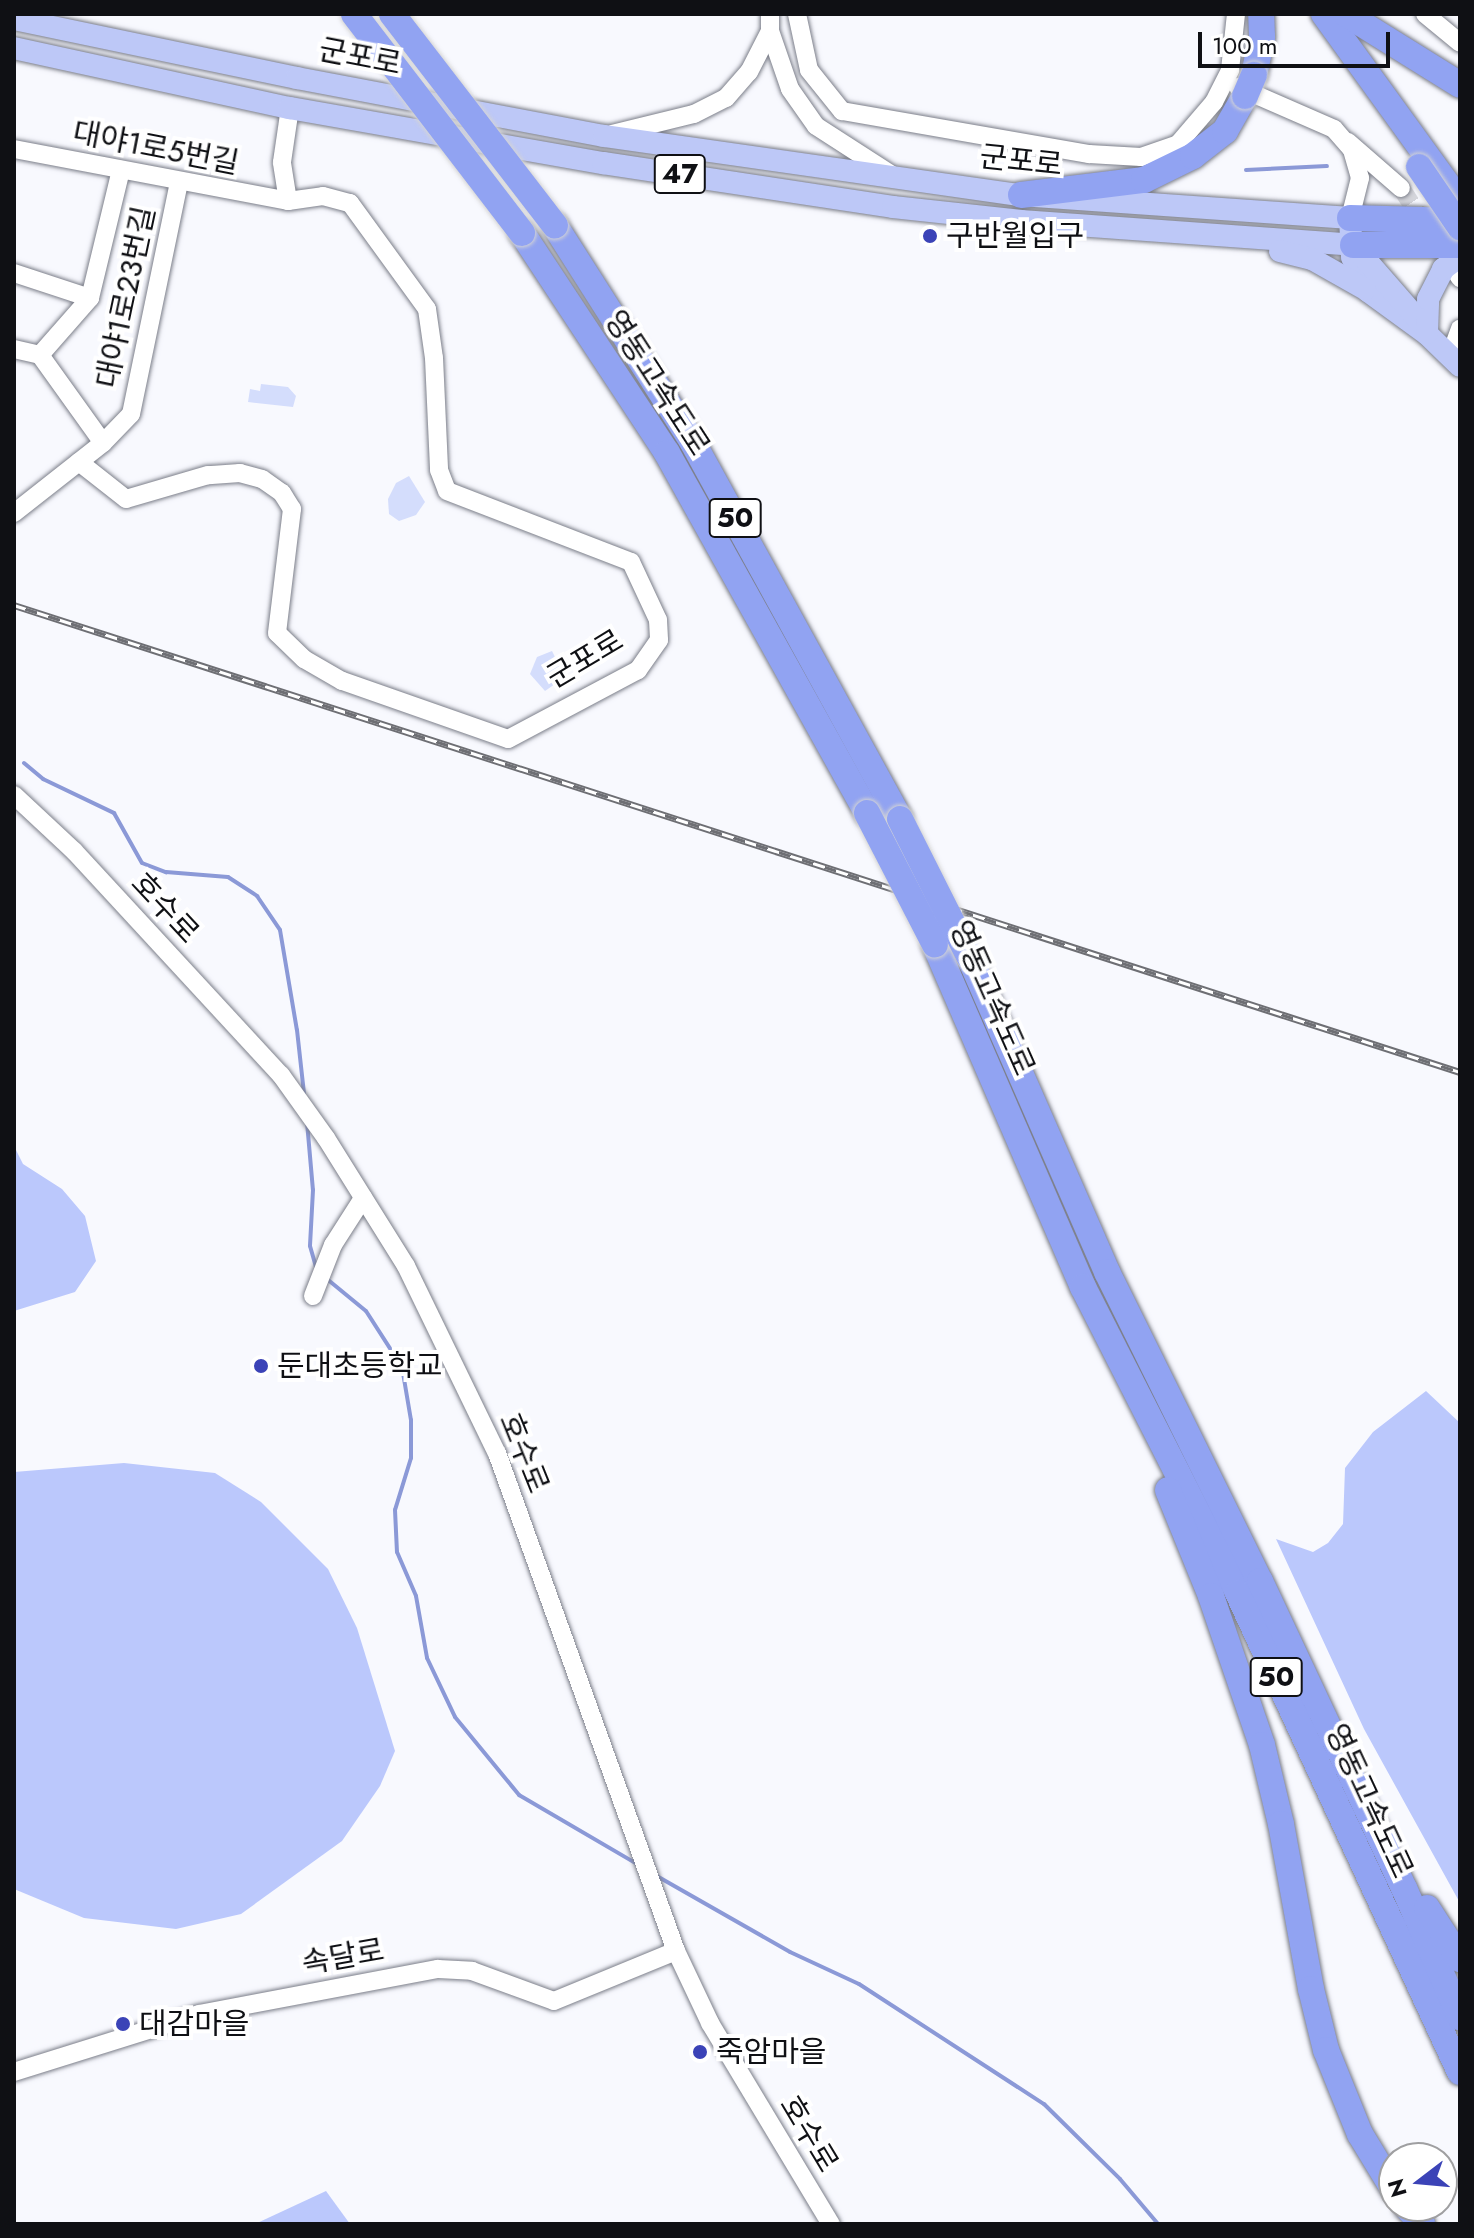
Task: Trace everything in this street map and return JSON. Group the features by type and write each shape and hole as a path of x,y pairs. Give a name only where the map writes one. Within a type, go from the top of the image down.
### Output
{"highway":[{"name":"영동고속도로","path":"354,14 522,233 667,453 867,813 935,945 1083,1287 1238,1593 1460,2072"},
{"name":"영동고속도로","path":"392,14 555,226 693,443 900,819 969,956 1107,1272 1260,1581 1381,1838 1460,2017"},
{"path":"1021,195 1144,180 1193,156 1225,131 1262,37 1261,14"},
{"path":"1308,14 1425,165 1460,202"},
{"path":"1324,14 1425,165 1460,224"},
{"path":"1346,14 1460,85"},
{"name":"군포로","path":"1350,218 1460,224"},
{"name":"군포로","path":"1353,245 1460,245"},
{"path":"1083,1287 1202,1572 1248,1700 1281,1824 1317,2017 1336,2079 1360,2134 1378,2164"},
{"path":"1381,1838 1460,1959"}],"main road":[{"name":"군포로","path":"14,19 297,78 604,136 1021,195 1350,218"},
{"name":"군포로","path":"14,48 290,108 603,163 893,207 1021,221 1353,245"},
{"path":"1350,218 1352,257 1368,291"},
{"path":"1265,239 1270,249 1312,259 1368,291 1427,334 1455,361"},
{"path":"1353,245 1418,317 1427,334"},
{"path":"1427,334 1428,299 1443,269 1459,270"}],"street":[{"path":"797,14 809,70 842,111 1089,154 1141,157 1178,144 1214,102 1241,84"},
{"path":"1236,14 1230,70 1241,84 1334,129 1401,188"},
{"path":"1425,14 1460,43"},
{"path":"604,136 694,114 726,98 749,72 770,22"},
{"path":"770,22 790,89 816,126 894,176"},
{"path":"288,201 282,162 290,108"},
{"path":"1334,129 1352,150 1360,178 1350,218"},
{"name":"대야1로5번길","path":"14,149 288,201"},
{"path":"40,355 90,298 121,170"},
{"name":"대야1로23번길","path":"14,513 103,443 131,414 179,182"},
{"name":"군포로","path":"79,462 126,499 208,475 240,473 262,479 282,493 292,509 277,633 304,659 342,681 508,739 638,670 648,660 659,640 658,620 631,562 447,491 439,470 434,358 427,309 350,203 323,196 288,201"},
{"path":"14,273 90,298"},
{"path":"1455,361 1460,329"},
{"path":"14,349 40,355 103,443"},
{"name":"호수로","path":"14,795 74,851 281,1075 326,1138 406,1266 497,1453 676,1951 710,2023 831,2224"},
{"path":"313,1296 333,1245 363,1198"},
{"name":"속달로","path":"14,2072 199,2014 438,1969 472,1971 554,2001 676,1951"}],"shaded area":[{"path":"261,384 288,387 296,396 293,407 248,402 250,389 260,391"},
{"path":"409,476 425,502 416,515 399,521 389,514 388,499 396,483"},
{"path":"552,651 565,677 545,691 530,674 537,657"},
{"path":"14,1146 23,1164 62,1189 85,1216 96,1261 75,1292 14,1311"},
{"path":"1426,1391 1460,1423 1460,1903 1364,1729 1276,1539 1313,1552 1328,1543 1343,1524 1345,1468 1373,1432"},
{"path":"124,1463 215,1473 261,1502 328,1569 357,1628 395,1751 380,1786 342,1841 241,1914 176,1929 84,1918 14,1889 14,1472"},
{"path":"326,2191 350,2224 255,2224"}],"waterway":[{"path":"1246,170 1327,166"},
{"path":"24,763 43,779 114,813 142,863 166,872 228,877 257,896 280,930 304,1093"},
{"path":"307,1122 313,1190 310,1246 317,1271"},
{"path":"327,1279 366,1311 402,1367 411,1420 411,1458 395,1510 397,1552 416,1596 427,1658 455,1717 519,1795 637,1864"},
{"path":"655,1875 790,1952 859,1984 1044,2104 1120,2179 1158,2224"}],"tunnel":[{"path":"1401,188 1426,226"}],"railway":[{"path":"14,605 1460,1072"}],"place":[{"name":"구반월입구","path":"930,236"},
{"name":"둔대초등학교","path":"261,1366"},
{"name":"대감마을","path":"123,2024"},
{"name":"죽암마을","path":"700,2052"}]}
